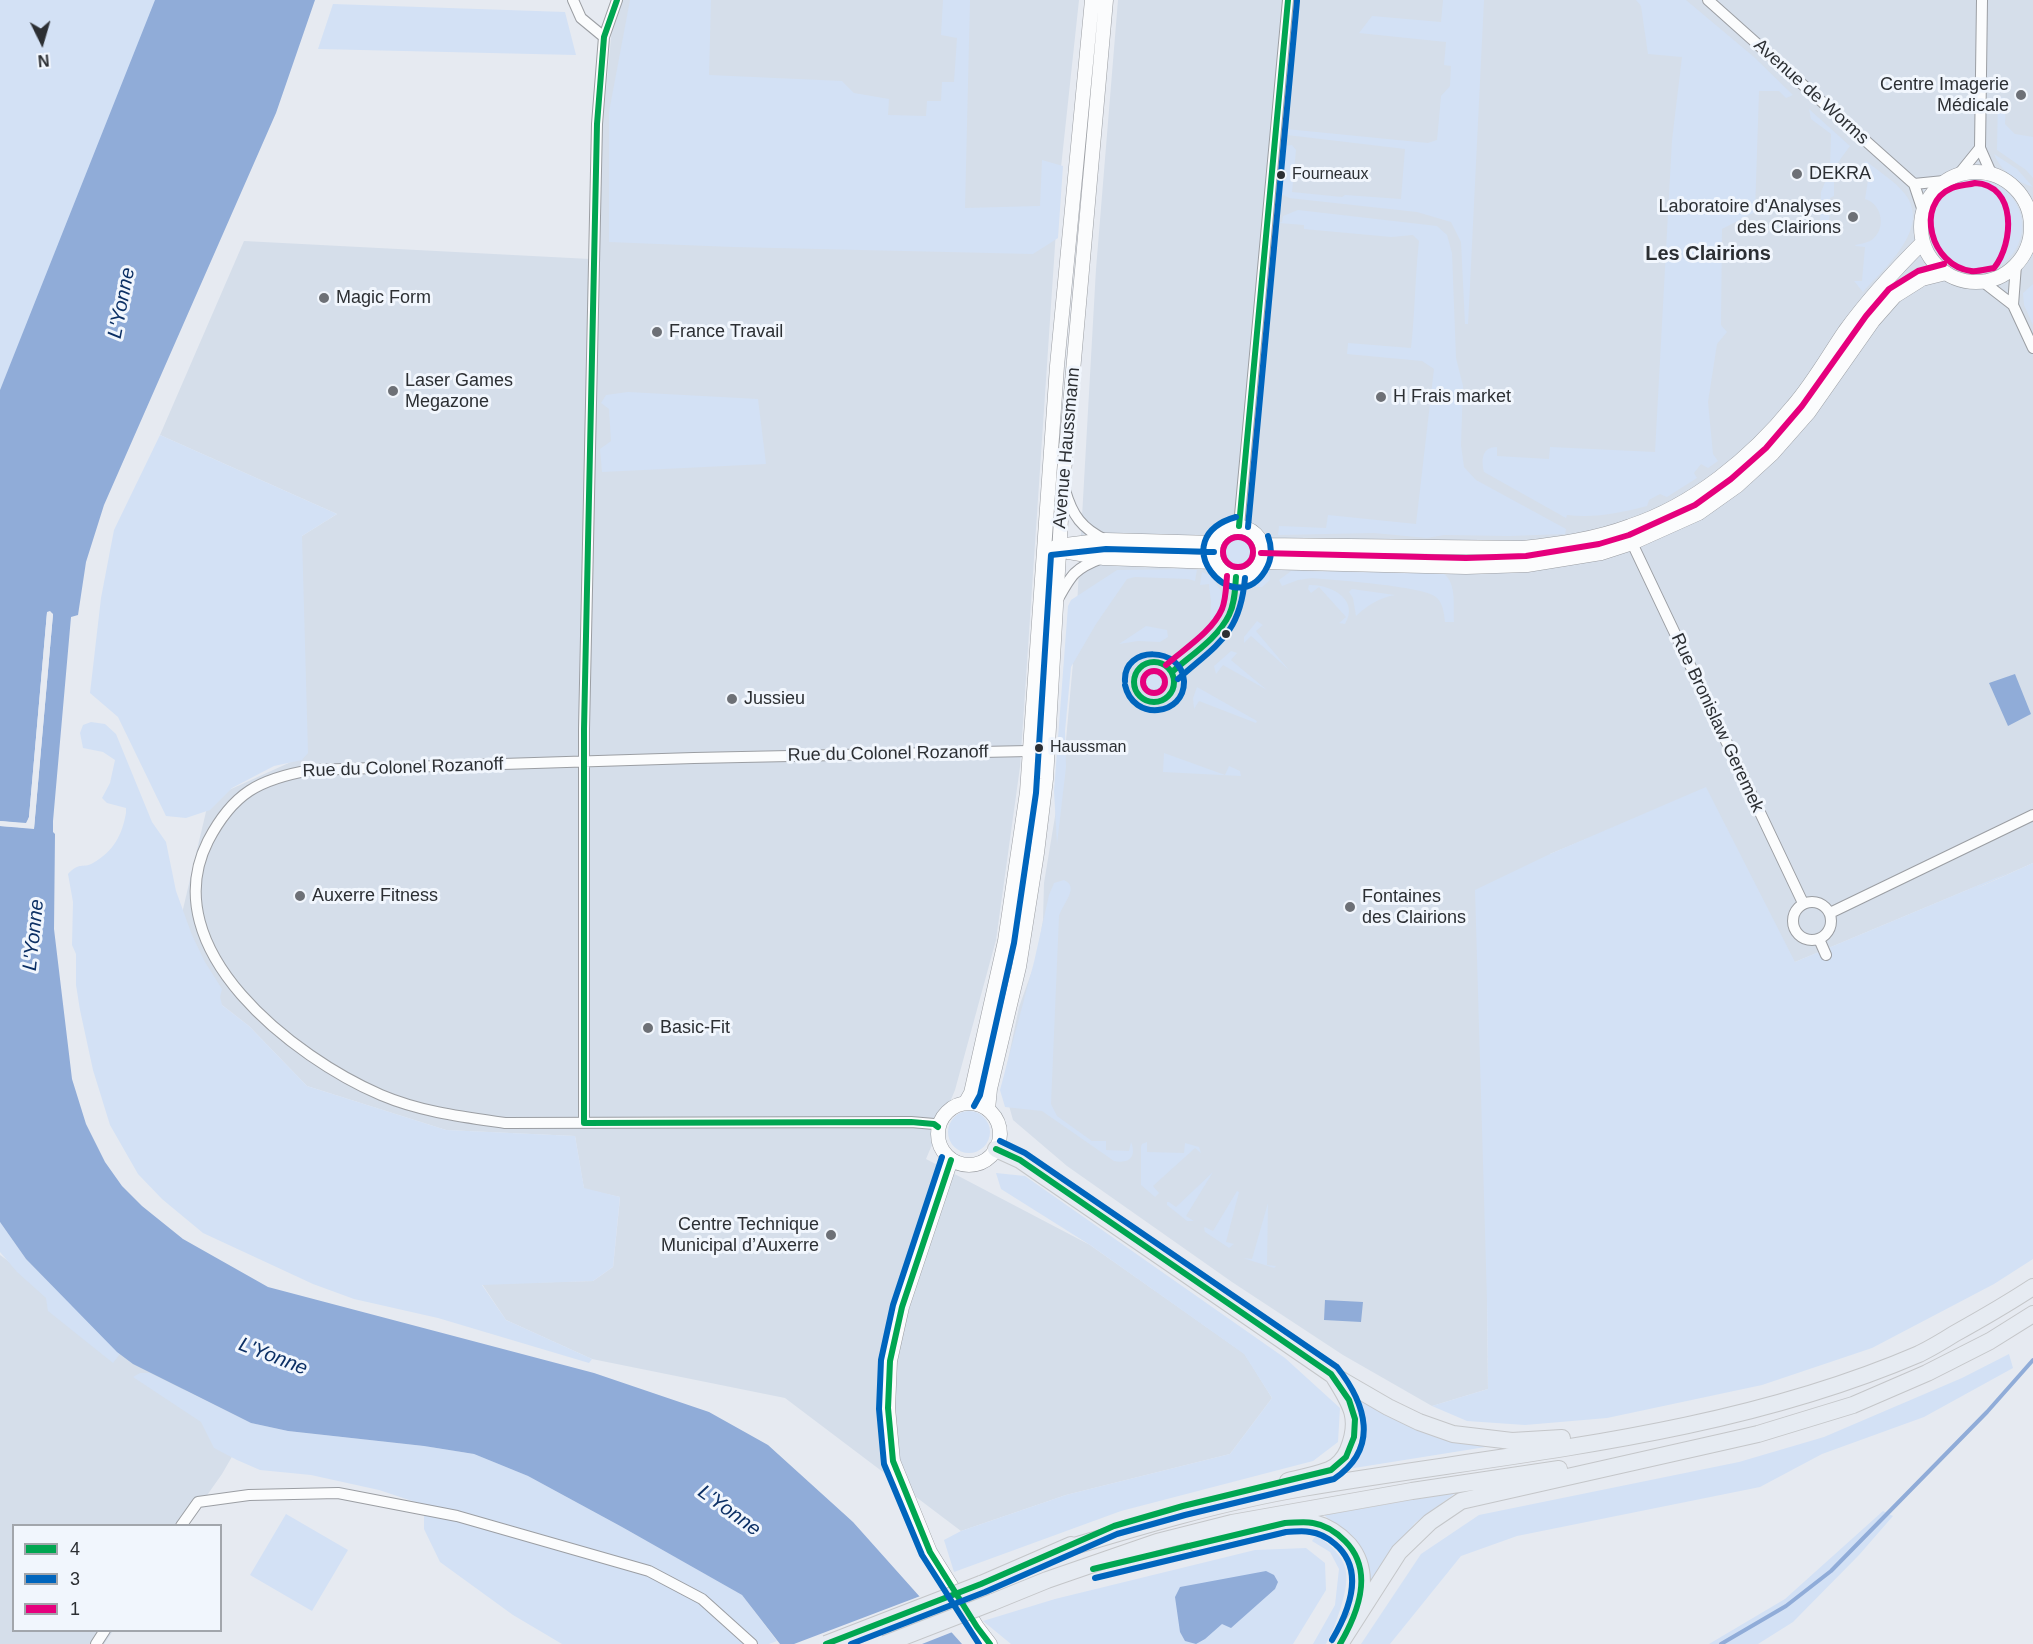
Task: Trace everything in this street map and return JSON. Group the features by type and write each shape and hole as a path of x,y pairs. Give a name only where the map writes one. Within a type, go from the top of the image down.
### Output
{"main road":[{"path":"996,1149 1020,1160 1331,1374 1419,1422 1453,1434 1512,1441 1632,1435"},
{"path":"1061,1550 1183,1514 1300,1488 1527,1454 1743,1414 1846,1382 1921,1353 2033,1287"},
{"path":"1340,1644 1399,1552 1430,1522 1461,1501 1758,1434 1853,1405 1927,1373 1990,1341 2033,1314"},
{"path":"826,1644 981,1584 1114,1526 1183,1506 1331,1470 1346,1457 1354,1437 1355,1419 1349,1400 1331,1374"},
{"path":"885,1644 1047,1580 1157,1542 1232,1523 1412,1491 1676,1451"},
{"path":"1047,1580 1285,1523 1312,1523 1339,1534 1355,1552 1362,1573 1361,1597 1353,1623"}],"street":[{"path":"573,0 581,18 604,37"},
{"path":"584,1123 584,762 597,124 604,37 617,0"},
{"name":"Avenue Haussmann","path":"966,1102 973,1086 1005,941 1027,792 1061,311 1092,0"},
{"name":"Avenue Haussmann","path":"988,1108 990,1089 1019,967 1046,779 1063,484 1106,0"},
{"path":"1239,526 1288,0"},
{"name":"Avenue de Worms","path":"1708,0 1914,184 1923,211"},
{"path":"1982,0 1980,148 1990,173"},
{"path":"1959,174 1980,148"},
{"path":"1914,184 1944,181 1959,174 1990,173 2004,179 2016,189 2025,202 2030,218 2032,234 2016,265 2000,276 1982,281 1959,279 1946,273 1936,264 1928,254 1920,226 1923,211 1931,194 1944,181"},
{"path":"2016,189 2033,193"},
{"path":"1262,545 1523,548 1599,536 1651,518 1721,476 1760,443 1794,406 1866,304 1923,242"},
{"path":"2013,305 2016,265"},
{"path":"1261,562 1466,567 1527,565 1602,553 1632,543 1699,513 1737,486 1772,454 1809,412 1873,321 1895,296 1922,279 1946,273"},
{"path":"1982,281 2013,305 2033,348"},
{"path":"1063,484 1076,519 1092,533 1107,540"},
{"path":"1239,526 1253,532 1262,545 1263,554 1261,562 1251,574 1236,577 1221,572 1212,550 1214,543 1224,531 1239,526"},
{"path":"1059,548 1107,540 1214,543"},
{"name":"Rue Bronislaw Geremek","path":"1632,543 1803,903"},
{"path":"1043,547 1059,548 1104,558 1215,562"},
{"path":"1056,602 1071,576 1086,564 1104,558"},
{"name":"Rue du Colonel Rozanoff","path":"938,1127 934,1124 911,1122 505,1123 441,1114 384,1096 319,1062 284,1035 245,999 219,965 202,934 196,909 197,879 203,853 223,815 257,785 283,775 311,770 1029,751"},
{"path":"1830,913 2033,815"},
{"path":"1815,901 1826,907 1830,913 1831,925 1824,936 1819,939 1802,938 1794,930 1792,918 1794,912 1803,903 1815,901"},
{"path":"1819,939 1826,955"},
{"path":"966,1102 988,1108 998,1123 999,1140 996,1149 990,1157 971,1165 951,1160 940,1145 938,1127 942,1118 948,1110 966,1102"},
{"path":"951,1160 902,1307 890,1360 888,1408 893,1461 930,1552 990,1644"},
{"path":"182,1524 198,1502 249,1495 338,1493 457,1516 649,1571 702,1599 752,1644"}],"shaded area":[{"path":"0,0 162,0 0,390"},
{"path":"617,0 1079,0 1059,186 1020,767 996,940 955,1090 926,1159 1090,1245 1245,1354 1272,1398 1230,1454 1066,1495 961,1531 785,1398 592,1359 506,1320 482,1284 593,1281 613,1267 620,1197 584,1189 575,1136 446,1130 307,1086 249,1026 222,1005 175,943 209,799 302,757 302,536 337,514 160,435 244,241 590,259 614,6"},
{"path":"630,0 711,0 709,75 842,81 854,93 889,99 888,115 926,116 927,101 941,101 942,82 954,82 957,38 941,35 943,0 970,0 965,208 1040,206 1042,160 1063,166 1058,238 1033,254 609,242 609,112"},
{"path":"1118,0 2033,0 2033,863 1826,955 1984,883 1795,962 1620,825 1550,854 1487,1300 1488,1389 1432,1406 1343,1355 1232,1282 1067,1166 1013,1120 1003,1084 1019,1007 1036,960 1043,920 1044,883 1064,762 1075,641 1096,269"},
{"path":"1443,0 1484,0 1468,324 1465,324 1461,242 1451,222 1417,212 1289,198 1282,194 1285,146 1292,145 1296,150 1292,192 1401,199 1405,149 1287,135 1286,129 1428,143 1437,140 1441,96 1450,86 1451,66 1444,65 1446,42 1359,33 1372,16 1441,22"},
{"path":"1636,0 1686,0 1754,57 1793,95 1786,98 1779,91 1759,91 1755,212 1722,229 1721,325 1727,332 1717,344 1708,402 1713,454 1718,461 1708,468 1701,464 1694,473 1697,478 1667,497 1660,494 1649,500 1647,506 1608,514 1567,515 1566,518 1484,472 1483,458 1488,449 1497,447 1497,456 1549,459 1550,447 1655,452 1672,140 1682,57 1648,54 1641,6"},
{"path":"333,4 565,12 576,55 318,49"},
{"path":"1998,97 2006,98 2005,124 2015,134 2033,137 2033,178 2026,170 1997,150"},
{"path":"1809,109 1850,146 1834,168 1834,196 1830,198 1829,222 1820,222 1821,192 1830,170 1831,134 1811,119"},
{"path":"1994,154 2017,169 2033,187 2010,175 2000,165"},
{"path":"1866,161 1905,194 1912,207 1913,221 1902,248 1863,292 1854,281 1862,281 1865,247 1855,245 1870,241 1875,237 1881,225 1876,206 1865,199 1870,168 1863,164"},
{"path":"1976,180 1994,184 2008,194 2018,208 2022,226 2018,244 2008,258 1994,268 1976,272 1958,268 1944,258 1934,244 1930,226 1934,208 1944,194 1958,184"},
{"path":"1298,210 1437,226 1447,235 1452,253 1456,358 1463,386 1461,445 1464,467 1476,480 1566,529 1565,534 1444,535 1427,538 1374,533 1278,535 1279,526 1326,528 1328,515 1416,524 1434,369 1422,361 1347,354 1348,343 1411,348 1419,241 1413,235 1391,237 1304,229 1304,225 1279,223 1282,222 1283,216"},
{"path":"2033,284 2033,325 2024,305 2023,293"},
{"path":"628,392 758,399 766,464 602,472 600,449 611,441 609,409 601,403 606,395"},
{"path":"160,435 337,514 302,536 308,753 302,760 274,766 232,788 210,810 186,818 166,816 118,717 90,693 101,598 114,530"},
{"path":"1238,539 1247,543 1251,552 1247,561 1238,565 1229,561 1225,552 1229,543"},
{"path":"1117,570 1197,570 1195,581 1135,577 1127,579 1096,624 1071,667 1065,731 1066,767 1057,844 1054,791 1068,606 1071,600"},
{"path":"1269,570 1270,580 1262,587 1252,587 1260,574"},
{"path":"1291,571 1444,574 1453,590 1454,622 1445,622 1440,602 1428,593 1377,584 1312,578 1282,586 1279,580"},
{"path":"1202,572 1211,576 1225,597 1223,606 1213,621 1210,618 1209,584 1200,585"},
{"path":"1309,585 1317,585 1334,590 1346,600 1349,615 1345,624 1339,623 1346,617 1319,587 1311,593 1308,589"},
{"path":"1352,589 1395,595 1374,602 1356,616 1353,598 1349,592"},
{"path":"1257,621 1263,625 1256,631 1289,670 1251,636 1244,643 1244,637"},
{"path":"1146,626 1167,630 1168,637 1160,642 1138,641 1119,644"},
{"path":"1231,651 1237,653 1231,660 1267,690 1223,665 1216,674 1214,666"},
{"path":"1154,672 1161,675 1164,682 1161,689 1154,692 1147,689 1144,682 1147,675"},
{"path":"1197,687 1257,721 1256,723 1199,701 1194,709 1193,698"},
{"path":"91,722 105,724 116,734 152,822 166,842 176,891 192,935 222,989 220,997 222,1005 249,1026 307,1086 446,1130 575,1136 584,1188 620,1197 613,1267 593,1281 482,1285 506,1320 592,1359 589,1363 438,1318 354,1299 313,1284 203,1233 162,1199 138,1174 110,1125 93,1070 76,985 76,954 72,945 73,902 68,874 78,866 93,863 112,848 122,828 126,813 126,808 107,803 102,798 110,783 115,760 103,752 83,748 80,733 83,725"},
{"path":"1164,753 1225,775 1229,766 1240,771 1241,776 1163,772"},
{"path":"1706,787 1795,962 2010,872 1973,890 2033,863 2033,1259 1994,1284 1872,1348 1762,1385 1607,1418 1525,1425 1467,1421 1432,1406 1488,1389 1475,890 1550,854"},
{"path":"1064,880 1069,883 1071,891 1059,916 1051,1104 1057,1116 1092,1141 1106,1141 1106,1150 1129,1151 1131,1142 1132,1155 1124,1161 1114,1161 1042,1111 1005,1107 1000,1090 1049,895 1054,883"},
{"path":"969,1111 984,1117 990,1132 984,1147 969,1153 954,1147 948,1132 954,1117"},
{"path":"1147,1142 1147,1152 1184,1153 1185,1143 1199,1147 1201,1153 1195,1148 1153,1186 1159,1193 1155,1197 1141,1185 1141,1147"},
{"path":"1213,1172 1186,1216 1194,1221 1187,1221 1167,1205 1169,1202 1176,1207"},
{"path":"996,1173 1025,1176 1285,1358 1340,1408 1338,1442 1313,1461 1121,1511 954,1572 944,1540 961,1531 1066,1495 1230,1454 1272,1398 1244,1354 1090,1245 1001,1189"},
{"path":"1237,1191 1239,1192 1226,1242 1234,1244 1229,1248 1205,1232 1204,1228 1213,1231"},
{"path":"1268,1203 1267,1265 1276,1266 1274,1268 1243,1258 1252,1259"},
{"path":"0,1222 26,1259 120,1354 113,1363 48,1311 46,1298 17,1272 0,1252"},
{"path":"0,1255 245,1434 222,1474 187,1524 12,1524 12,1632 112,1632 104,1644 0,1644"},
{"path":"2009,1354 2013,1368 1924,1417 1822,1454 1760,1487 1517,1536 1461,1556 1390,1644 1361,1644 1421,1554 1479,1515 1739,1462 1824,1437 1962,1378"},
{"path":"140,1373 150,1373 251,1423 288,1431 424,1446 474,1454 528,1476 742,1595 777,1641 769,1644 562,1644 513,1615 440,1562 424,1529 424,1505 379,1490 311,1475 260,1470 237,1460 214,1448 201,1422 133,1377"},
{"path":"1355,1395 1379,1411 1406,1424 1498,1445 1348,1469 1360,1446 1361,1436"},
{"path":"1457,1492 1415,1523 1366,1590 1338,1527 1324,1515"},
{"path":"1883,1511 1893,1516 1859,1555 1793,1622 1758,1644 1709,1644 1785,1599"},
{"path":"286,1514 348,1550 312,1611 250,1575"},
{"path":"1316,1535 1327,1543 1341,1559 1346,1576 1344,1597 1326,1644 1313,1644 1335,1605 1339,1569 1330,1552 1312,1541"},
{"path":"1306,1548 1325,1563 1326,1590 1293,1644 1011,1644 983,1621 1055,1599 1255,1550"}],"water":[{"name":"L'Yonne","path":"155,0 315,0 276,113 104,505 86,562 78,615 71,617 53,821 55,834 54,929 72,1079 86,1124 105,1162 122,1186 142,1206 183,1239 268,1287 594,1373 709,1412 768,1445 853,1522 962,1644 780,1644 742,1595 528,1476 474,1454 424,1446 288,1431 251,1423 133,1364 117,1352 26,1259 0,1222 0,826 34,828 53,614 47,613 29,817 27,824 0,821 0,390"},
{"path":"2015,674 2031,714 2008,726 1989,683"},
{"path":"1325,1300 1363,1302 1361,1322 1324,1320"},
{"path":"1266,1571 1274,1575 1278,1582 1275,1589 1231,1628 1222,1624 1196,1644 1185,1641 1180,1632 1175,1597 1180,1587"}],"pier":[{"path":"50,611 53,614 34,829 0,826 0,821 26,823 29,817 47,612"},
{"path":"923,1595 955,1631 922,1644 794,1644"}],"waterway":[{"path":"1721,1644 1786,1606 1831,1571 1987,1412 2033,1360"}],"transit line":[{"name":"4","path":"584,1123 584,729 597,124 604,37 617,0"},
{"name":"4","path":"1239,526 1288,0"},
{"name":"3","path":"1248,527 1297,1"},
{"name":"1","path":"1975,183 1989,186 1998,194 2005,204 2008,217 2008,231 2001,257 1994,268 1980,271 1957,267 1946,258 1937,247 1932,234 1931,220 1933,207 1940,196 1952,188 1975,183"},
{"name":"1","path":"1261,553 1466,558 1526,556 1599,544 1629,535 1695,505 1731,479 1766,448 1802,406 1866,316 1889,289 1918,271 1944,264"},
{"name":"3","path":"1236,517 1215,527 1205,542 1204,557 1211,571 1222,582 1237,587 1252,584 1265,571 1269,562 1271,554 1268,536"},
{"name":"1","path":"1238,537 1249,541 1253,552 1249,563 1238,567 1227,563 1223,552 1227,541 1238,537"},
{"name":"3","path":"974,1106 980,1095 1014,943 1036,793 1051,555 1106,549 1214,552"},
{"name":"1","path":"1166,665 1212,625 1222,609 1227,576"},
{"name":"4","path":"1172,672 1211,639 1224,623 1232,606 1236,577"},
{"name":"3","path":"1178,679 1215,647 1232,626 1238,613 1245,578"},
{"name":"3","path":"1125,681 1127,669 1133,661 1153,654 1174,661 1181,669 1184,681 1182,693 1176,702 1158,710 1138,705 1130,697 1125,685"},
{"name":"4","path":"1154,662 1168,668 1174,682 1168,696 1154,702 1140,696 1134,682 1140,668 1154,662"},
{"name":"1","path":"1154,671 1162,674 1165,682 1162,690 1154,693 1146,690 1143,682 1146,674 1154,671"},
{"name":"4","path":"584,1123 911,1122 934,1124 938,1127"},
{"name":"3","path":"851,1644 985,1592 1117,1534 1334,1479 1349,1467 1358,1454 1363,1440 1364,1425 1361,1411 1347,1381 1337,1367 1025,1153 1000,1141"},
{"name":"4","path":"826,1644 981,1584 1114,1526 1183,1506 1331,1470 1346,1457 1354,1437 1355,1419 1349,1400 1331,1374 1020,1160 996,1149"},
{"name":"3","path":"942,1157 893,1305 881,1360 879,1409 884,1464 922,1555 979,1644"},
{"name":"4","path":"951,1160 902,1307 890,1361 888,1408 893,1461 930,1552 990,1644"},
{"name":"4","path":"1093,1569 1285,1523 1317,1524 1330,1529 1345,1541 1359,1565 1361,1579 1357,1606 1340,1644"},
{"name":"3","path":"1095,1578 1286,1532 1313,1533 1335,1544 1344,1554 1350,1566 1352,1591 1349,1604 1332,1640"}],"place":[{"name":"Centre Imagerie Médicale","path":"2021,95"},
{"name":"DEKRA","path":"1797,174"},
{"name":"Fourneaux","path":"1281,175"},
{"name":"Laboratoire d'Analyses des Clairions","path":"1853,217"},
{"name":"Magic Form","path":"324,298"},
{"name":"France Travail","path":"657,332"},
{"name":"Laser Games Megazone","path":"393,391"},
{"name":"H Frais market","path":"1381,397"},
{"name":"Jussieu","path":"732,699"},
{"name":"Haussman","path":"1039,748"},
{"name":"Auxerre Fitness","path":"300,896"},
{"name":"Fontaines des Clairions","path":"1350,907"},
{"name":"Basic-Fit","path":"648,1028"},
{"name":"Centre Technique Municipal d’Auxerre","path":"831,1235"}],"district":[{"name":"Les Clairions","path":"1708,254"}]}
